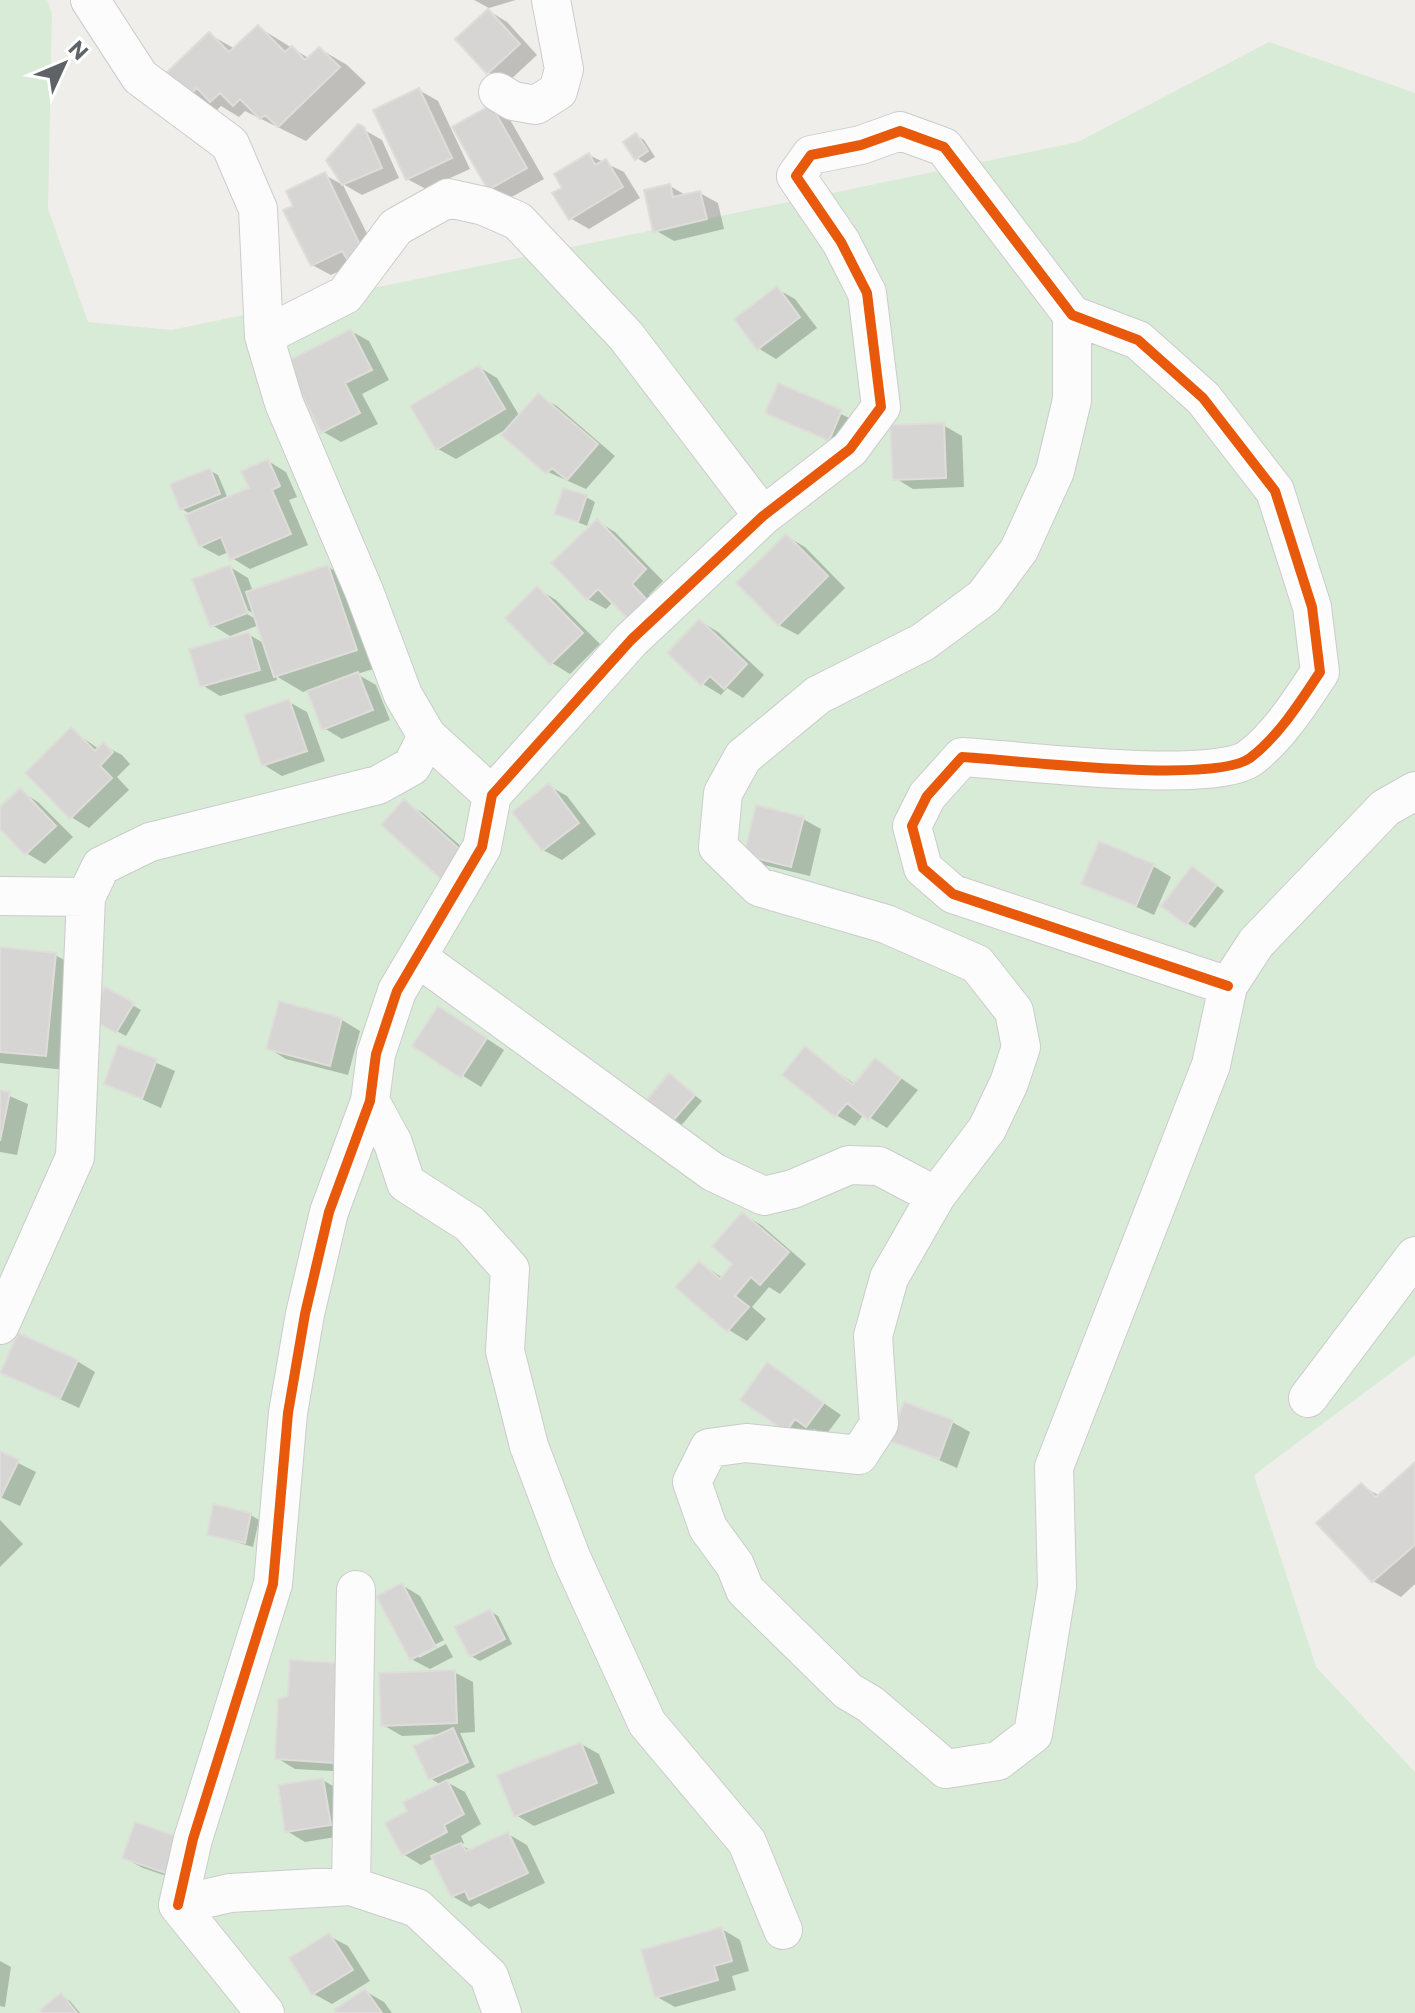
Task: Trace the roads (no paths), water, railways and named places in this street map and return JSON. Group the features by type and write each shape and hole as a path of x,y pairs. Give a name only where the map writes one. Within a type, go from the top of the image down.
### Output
{"street":[{"path":"90,0 140,77 230,144 258,209 264,336 284,403 358,577 403,695 427,736 492,795"},
{"path":"498,92 513,101 536,105 558,91 564,69 551,0"},
{"path":"178,1905 193,1839 273,1584 288,1413 305,1314 329,1212 348,1168 370,1101 380,1042 397,991 482,847 492,795 631,640 763,516 850,449 881,407 867,293 841,242 796,176 811,155 861,145 900,131 944,147 1072,315 1138,340 1203,398 1275,491 1312,607 1320,672 1295,708 1249,758 1223,768 1177,770 962,757 927,796 912,826 923,868 953,894 1228,986"},
{"path":"264,336 345,295 396,227 448,198 484,206 518,221 626,336 763,516"},
{"path":"1072,315 1072,400 1055,471 1010,562 984,597 923,642 818,695 743,757 723,793 718,847 759,887 886,924 977,964 1014,1011 1021,1047 1009,1083 987,1129 936,1196 889,1278 873,1336 879,1424 859,1455 746,1443 709,1448 692,1482 708,1528 735,1565 745,1590 848,1691 870,1704 946,1769 998,1761 1033,1734 1057,1587 1054,1467 1211,1065 1228,986 1256,943 1375,818 1385,808 1415,791"},
{"path":"0,1325 75,1157 86,897 101,866 150,842 378,785 412,766 427,736"},
{"path":"0,896 86,897"},
{"path":"417,957 713,1172 764,1196 793,1189 849,1165 879,1166 936,1196"},
{"path":"370,1101 393,1143 406,1183 470,1224 510,1269 505,1351 529,1446 571,1557 647,1723 747,1842 783,1930"},
{"path":"1308,1398 1409,1274"},
{"path":"351,1886 356,1590"},
{"path":"178,1905 230,1893 351,1886 417,1908 489,1976 502,2013"},
{"path":"178,1905 265,2013"}]}
